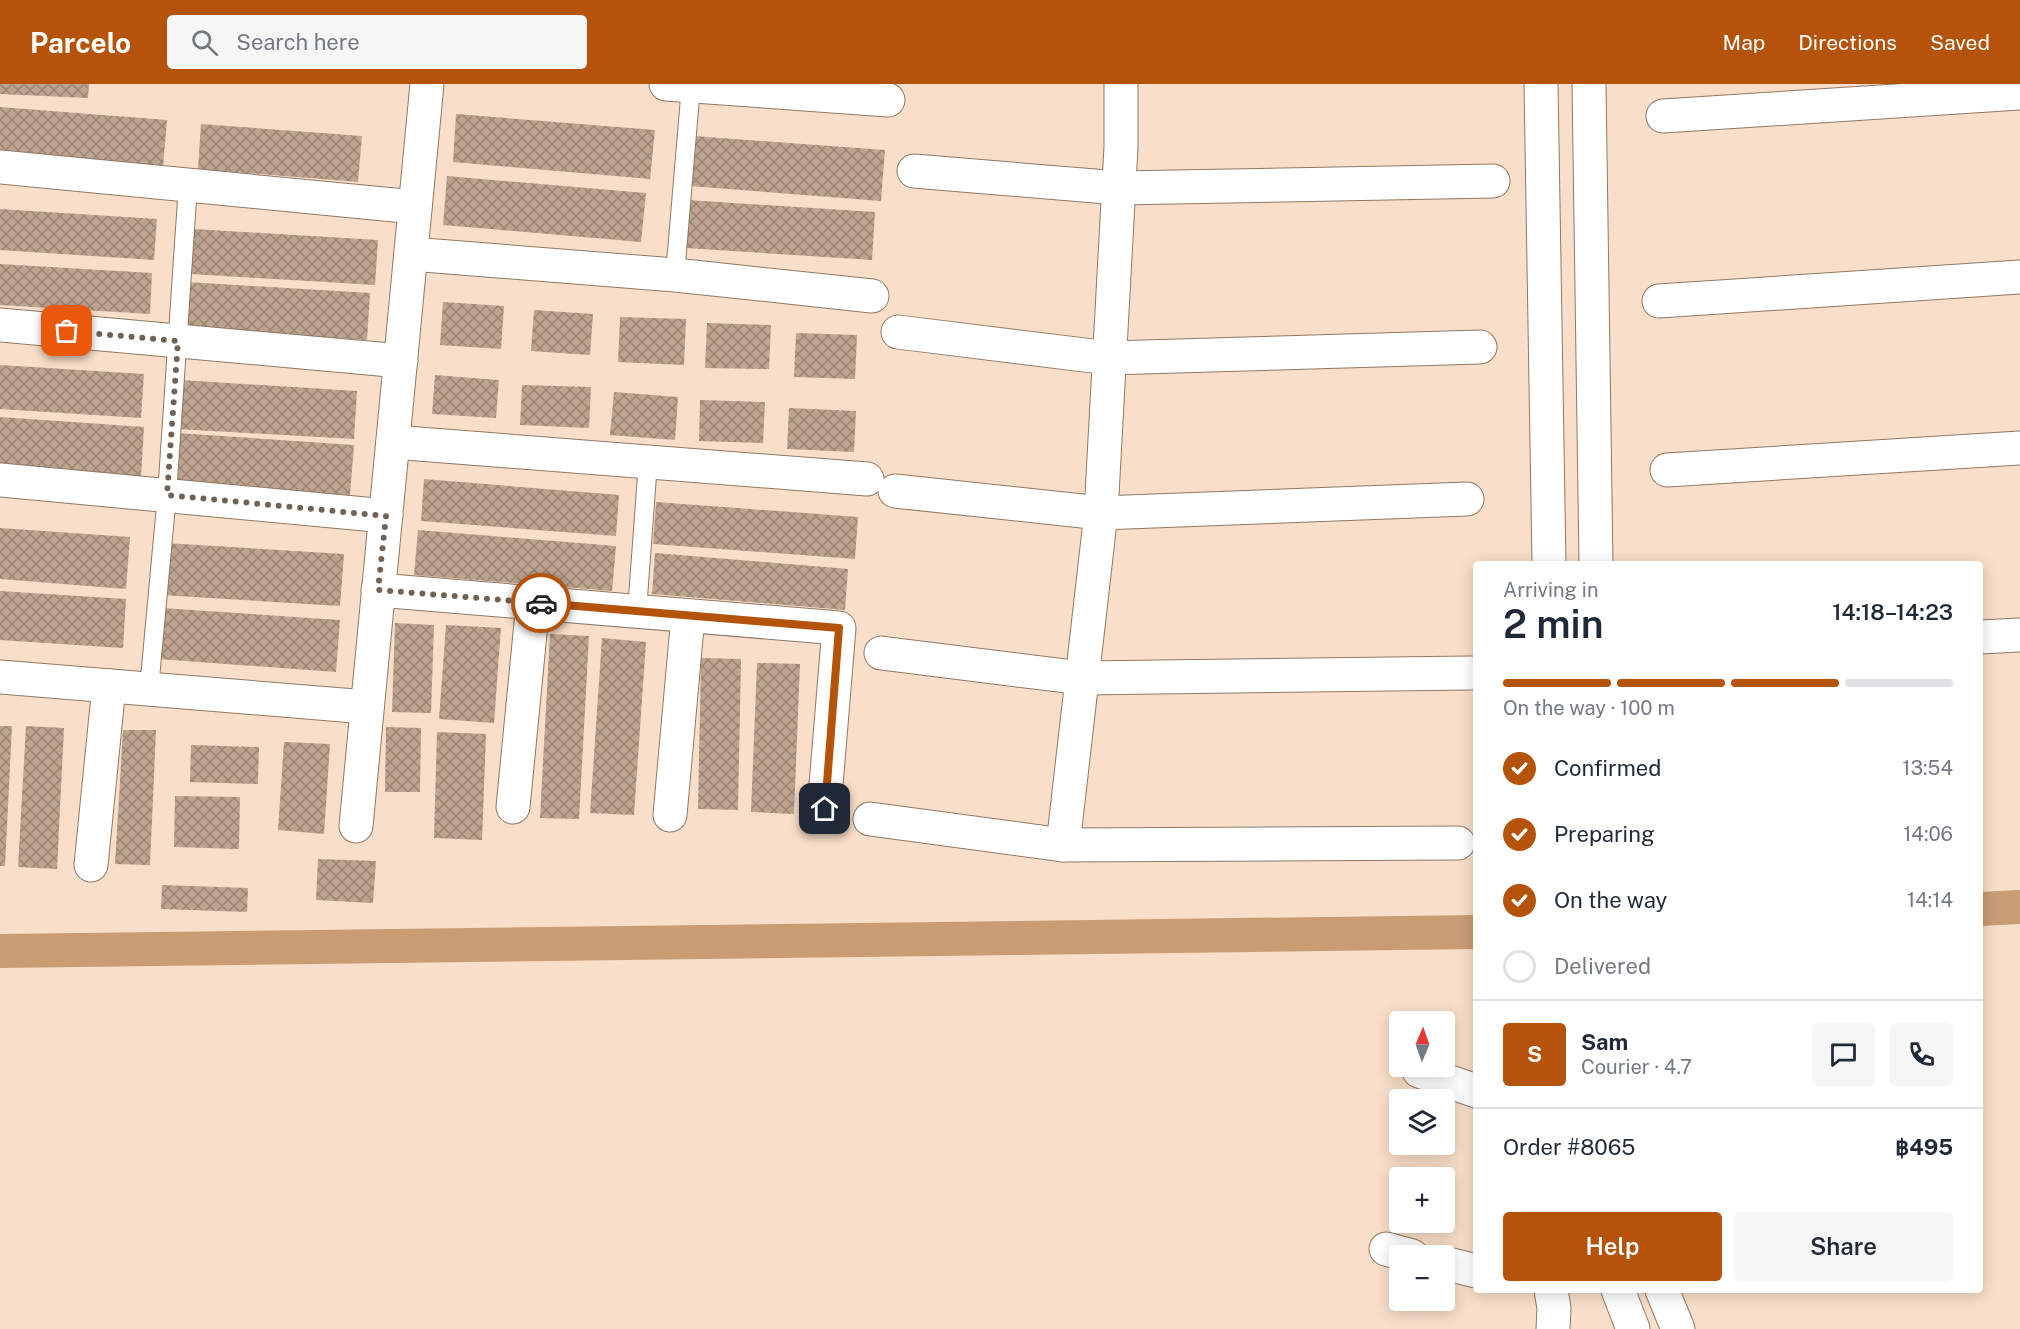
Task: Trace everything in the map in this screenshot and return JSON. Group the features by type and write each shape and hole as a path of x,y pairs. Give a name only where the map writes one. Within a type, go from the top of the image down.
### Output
{"street":[{"path":"356,826 427,84"},
{"path":"1064,845 1101,513 1121,147 1121,84"},
{"path":"1541,84 1549,561"},
{"path":"1589,84 1596,561"},
{"path":"678,85 888,100"},
{"path":"1663,116 2020,93"},
{"path":"0,167 416,207"},
{"path":"914,171 1119,188 1493,181"},
{"path":"411,254 675,275 872,296"},
{"path":"1659,301 2020,277"},
{"path":"0,325 401,361"},
{"path":"898,332 1109,358 1480,347"},
{"path":"393,442 648,462 881,485 1101,513 1467,499"},
{"path":"1667,470 2020,448"},
{"path":"0,480 386,516"},
{"path":"378,590 839,628 825,809"},
{"path":"513,807 533,603"},
{"path":"670,815 688,616"},
{"path":"1983,637 2020,635"},
{"path":"881,653 1082,678 1471,673"},
{"path":"0,676 367,707"},
{"path":"91,865 109,686"},
{"path":"870,819 1064,845 1458,843"},
{"path":"1436,1077 1473,1090"},
{"path":"1455,1266 1473,1270"},
{"path":"1552,1293 1554,1308 1552,1329"},
{"path":"1619,1293 1633,1329"},
{"path":"1663,1293 1678,1329"}],"lane":[{"path":"675,275 678,85"},
{"path":"149,689 167,495 188,185"},
{"path":"637,611 648,462"}],"building":[{"path":"0,84 89,84 88,98 0,94"},
{"path":"0,107 167,120 163,167 0,154"},
{"path":"456,114 655,130 650,179 453,162"},
{"path":"201,124 362,136 358,182 198,169"},
{"path":"694,136 885,150 881,201 690,186"},
{"path":"447,176 646,193 641,242 443,225"},
{"path":"688,200 875,212 872,260 685,248"},
{"path":"0,209 157,219 154,260 0,250"},
{"path":"194,229 378,240 375,285 191,274"},
{"path":"0,264 152,273 150,314 0,305"},
{"path":"186,282 370,293 367,340 184,329"},
{"path":"443,302 504,306 501,349 440,345"},
{"path":"534,310 593,314 590,355 531,351"},
{"path":"620,317 686,319 684,365 618,362"},
{"path":"707,323 771,325 769,369 705,368"},
{"path":"796,333 857,335 855,379 794,377"},
{"path":"0,365 144,374 141,418 0,409"},
{"path":"435,375 499,380 496,418 432,414"},
{"path":"180,380 357,391 354,439 177,429"},
{"path":"522,385 591,387 589,428 520,425"},
{"path":"614,392 678,397 675,440 610,435"},
{"path":"700,400 765,402 763,443 699,441"},
{"path":"789,408 856,411 854,452 787,449"},
{"path":"0,417 144,427 141,477 0,468"},
{"path":"177,433 354,445 350,495 174,483"},
{"path":"424,479 619,495 616,536 421,521"},
{"path":"656,502 858,517 855,559 653,544"},
{"path":"0,528 130,537 126,589 0,579"},
{"path":"418,530 616,546 612,591 414,575"},
{"path":"165,543 344,554 340,606 161,595"},
{"path":"655,553 848,569 845,610 652,594"},
{"path":"0,591 126,599 123,648 0,640"},
{"path":"162,608 340,620 336,672 158,659"},
{"path":"395,623 434,625 431,713 392,712"},
{"path":"446,625 501,628 494,723 439,719"},
{"path":"550,634 589,636 579,819 540,818"},
{"path":"602,638 646,642 634,815 590,813"},
{"path":"701,658 741,659 738,810 698,809"},
{"path":"757,663 800,664 794,814 751,812"},
{"path":"0,726 12,726 5,866 0,866"},
{"path":"26,726 64,728 57,869 18,867"},
{"path":"386,727 421,728 420,792 385,792"},
{"path":"123,730 156,730 150,865 115,864"},
{"path":"437,732 486,734 482,840 434,838"},
{"path":"284,742 330,744 324,834 278,830"},
{"path":"191,745 259,747 258,784 190,782"},
{"path":"175,796 240,797 239,849 174,847"},
{"path":"318,859 376,861 373,903 316,900"},
{"path":"162,885 248,888 247,912 161,909"}],"waterway":[{"path":"1983,909 2020,907"},
{"path":"0,951 1473,932"}],"way so far":[{"path":"67,331 178,341 167,495 386,516 378,590 541,603"}],"route":[{"path":"541,603 839,628 825,809"}]}
